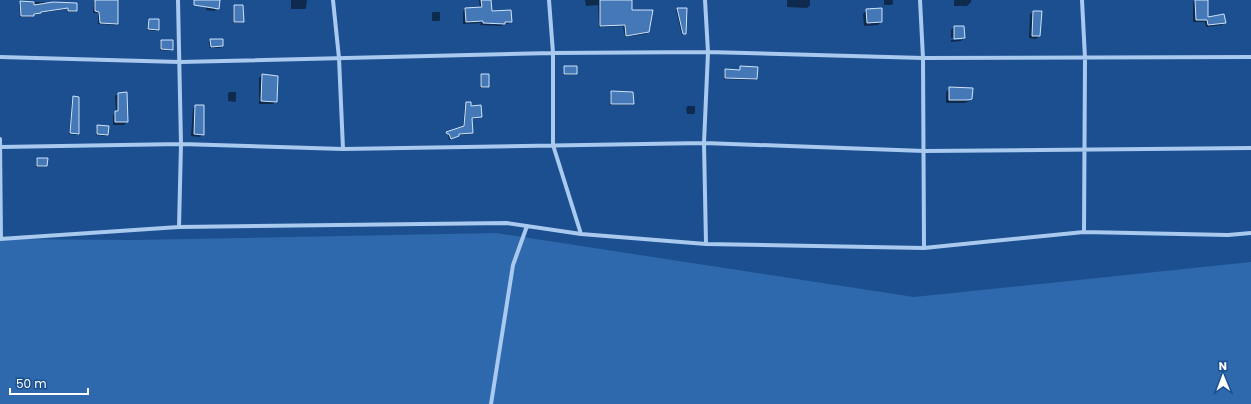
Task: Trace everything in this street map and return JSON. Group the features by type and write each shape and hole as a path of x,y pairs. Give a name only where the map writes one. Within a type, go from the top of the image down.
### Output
{"street":[{"path":"178,0 181,144 179,227"},
{"path":"333,0 339,58 343,149"},
{"path":"549,0 553,53 553,145 581,234"},
{"path":"705,0 708,52 704,142 706,244"},
{"path":"920,0 923,58 924,248"},
{"path":"1082,0 1085,58 1084,232"},
{"path":"0,57 180,62 553,53 708,52 923,58 1251,57"},
{"path":"0,139 1,239 179,227 507,223 581,234 706,244 924,248 1084,232 1228,235 1251,233"},
{"path":"0,146 181,144 343,149 704,142 924,151 1251,148"},
{"path":"491,404 513,265 527,226"}],"shaded area":[{"path":"496,233 914,297 1251,262 1251,404 0,404 0,239 134,240"}],"building":[{"path":"95,0 118,0 118,24 100,23 99,12 95,11"},
{"path":"194,0 220,0 219,9 194,5"},
{"path":"481,0 491,0 492,11 511,10 512,22 505,22 505,24 483,23 483,21 466,22 465,8 482,7"},
{"path":"600,0 632,0 632,10 653,10 649,32 626,36 625,25 600,26"},
{"path":"1195,0 1208,0 1208,17 1224,14 1226,23 1208,25 1207,20 1196,20"},
{"path":"20,1 34,2 34,5 53,2 77,3 77,11 68,11 68,8 41,12 34,14 34,16 21,16"},
{"path":"234,5 243,5 244,22 234,22"},
{"path":"677,8 687,8 686,34 683,34"},
{"path":"882,8 882,22 867,23 866,9"},
{"path":"1033,11 1042,11 1040,36 1032,36"},
{"path":"149,19 159,19 159,30 148,29"},
{"path":"954,26 964,26 965,38 954,39"},
{"path":"210,39 223,39 223,46 211,47"},
{"path":"161,40 173,40 173,50 161,49"},
{"path":"564,66 577,66 577,74 564,74"},
{"path":"740,66 758,67 757,79 725,78 725,69 740,70"},
{"path":"262,74 278,76 277,102 261,101"},
{"path":"481,74 489,74 489,87 481,87"},
{"path":"949,87 973,88 972,99 949,100"},
{"path":"611,91 633,92 634,104 611,104"},
{"path":"127,92 128,122 115,122 115,111 118,111 118,93"},
{"path":"73,96 79,97 79,134 70,133"},
{"path":"466,102 471,102 471,106 481,105 482,117 472,118 473,133 459,134 459,136 451,139 449,134 446,132 464,126"},
{"path":"195,105 204,105 204,135 194,134"},
{"path":"97,125 109,126 108,135 97,134"},
{"path":"37,158 48,158 47,166 37,166"}]}
